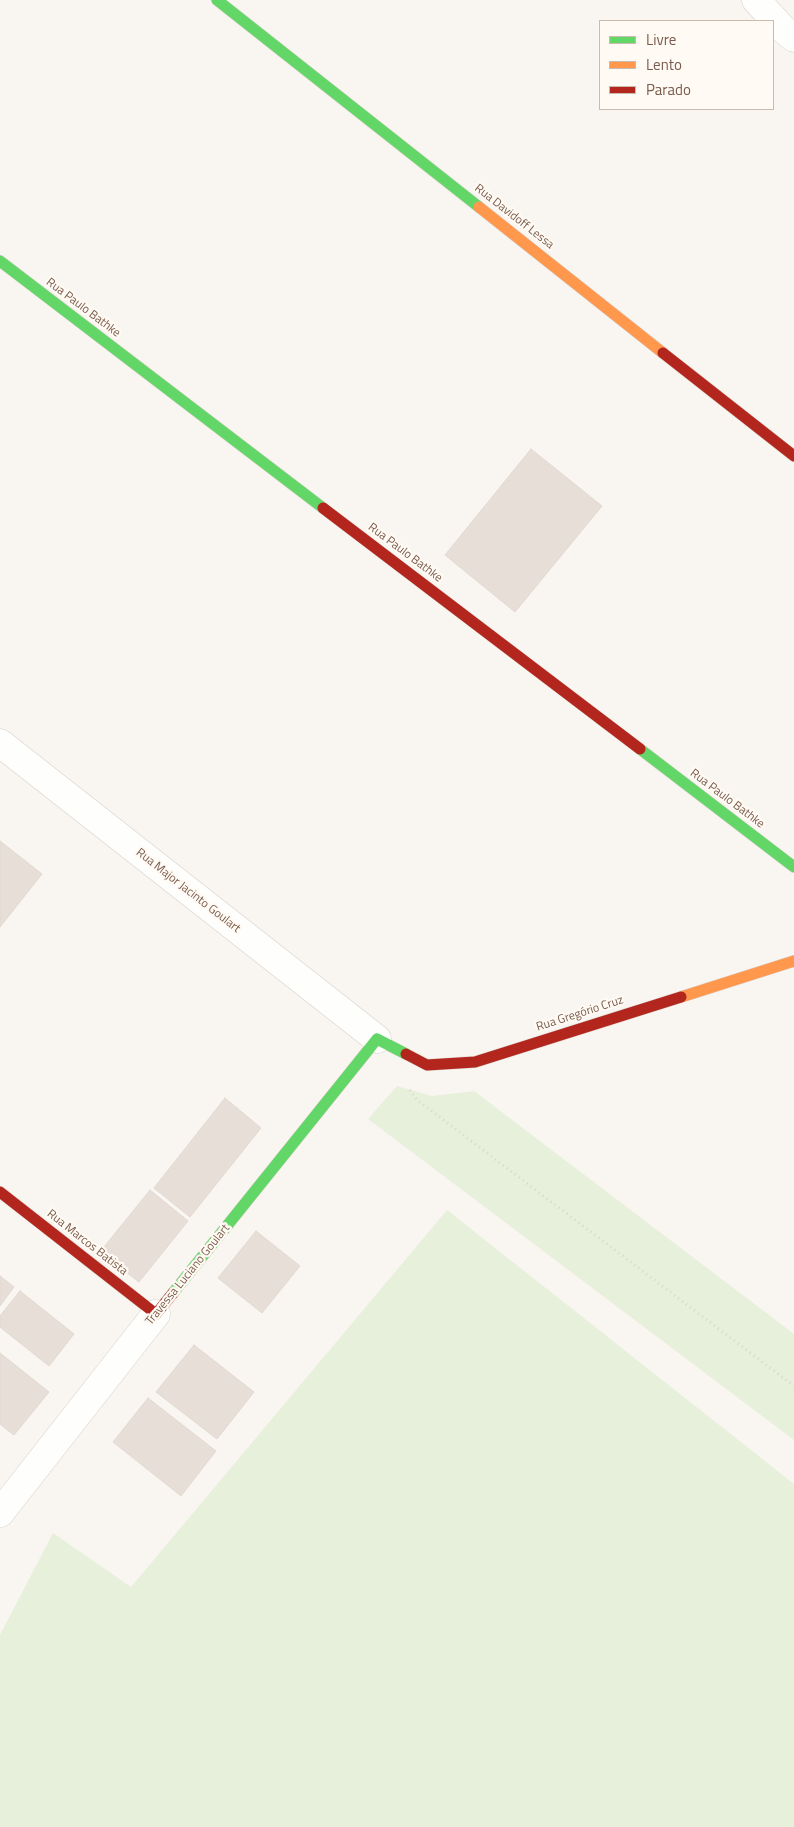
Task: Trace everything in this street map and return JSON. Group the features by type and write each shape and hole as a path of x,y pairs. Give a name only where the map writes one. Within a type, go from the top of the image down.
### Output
{"main road":[{"name":"Rua Davidoff Lessa","path":"217,0 794,456"},
{"name":"Rua Paulo Bathke","path":"0,261 794,867"},
{"name":"Rua Gregório Cruz","path":"377,1039 427,1066 475,1062 794,961"},
{"name":"Travessa Luciano Goulart","path":"156,1314 377,1039"},
{"name":"Rua Marcos Batista","path":"0,1192 156,1314"}],"street":[{"path":"756,0 794,38"},
{"name":"Rua Major Jacinto Goulart","path":"0,743 377,1039"},
{"name":"Travessa Luciano Goulart","path":"0,1513 156,1314"}],"path":[{"path":"407,1085 417,1100 794,1386"}],"green space":[{"path":"397,1086 432,1096 474,1091 794,1334 794,1440 368,1119"},
{"path":"447,1210 794,1484 794,1827 0,1827 0,1635 53,1533 131,1587"}],"building":[{"path":"531,449 602,506 515,612 445,555"},
{"path":"0,841 42,874 0,927"},
{"path":"225,1098 261,1128 190,1217 154,1188"},
{"path":"150,1190 188,1221 139,1282 100,1252"},
{"path":"256,1231 300,1266 262,1313 218,1278"},
{"path":"0,1276 14,1287 0,1306"},
{"path":"20,1291 74,1334 49,1366 0,1327 0,1316"},
{"path":"194,1345 254,1392 217,1439 156,1392"},
{"path":"0,1353 49,1392 14,1435 0,1424"},
{"path":"148,1398 216,1451 181,1496 113,1442"}],"traffic: fast":[{"path":"217,0 479,207"},
{"path":"0,261 323,508"},
{"path":"640,749 794,867"},
{"path":"173,1293 377,1039 406,1054"}],"traffic: slow":[{"path":"479,207 663,353"},
{"path":"681,997 794,961"}],"traffic: jam":[{"path":"663,353 794,456"},
{"path":"323,508 640,749"},
{"path":"406,1054 427,1065 475,1062 681,997"},
{"path":"0,1192 156,1314 173,1293"}]}
